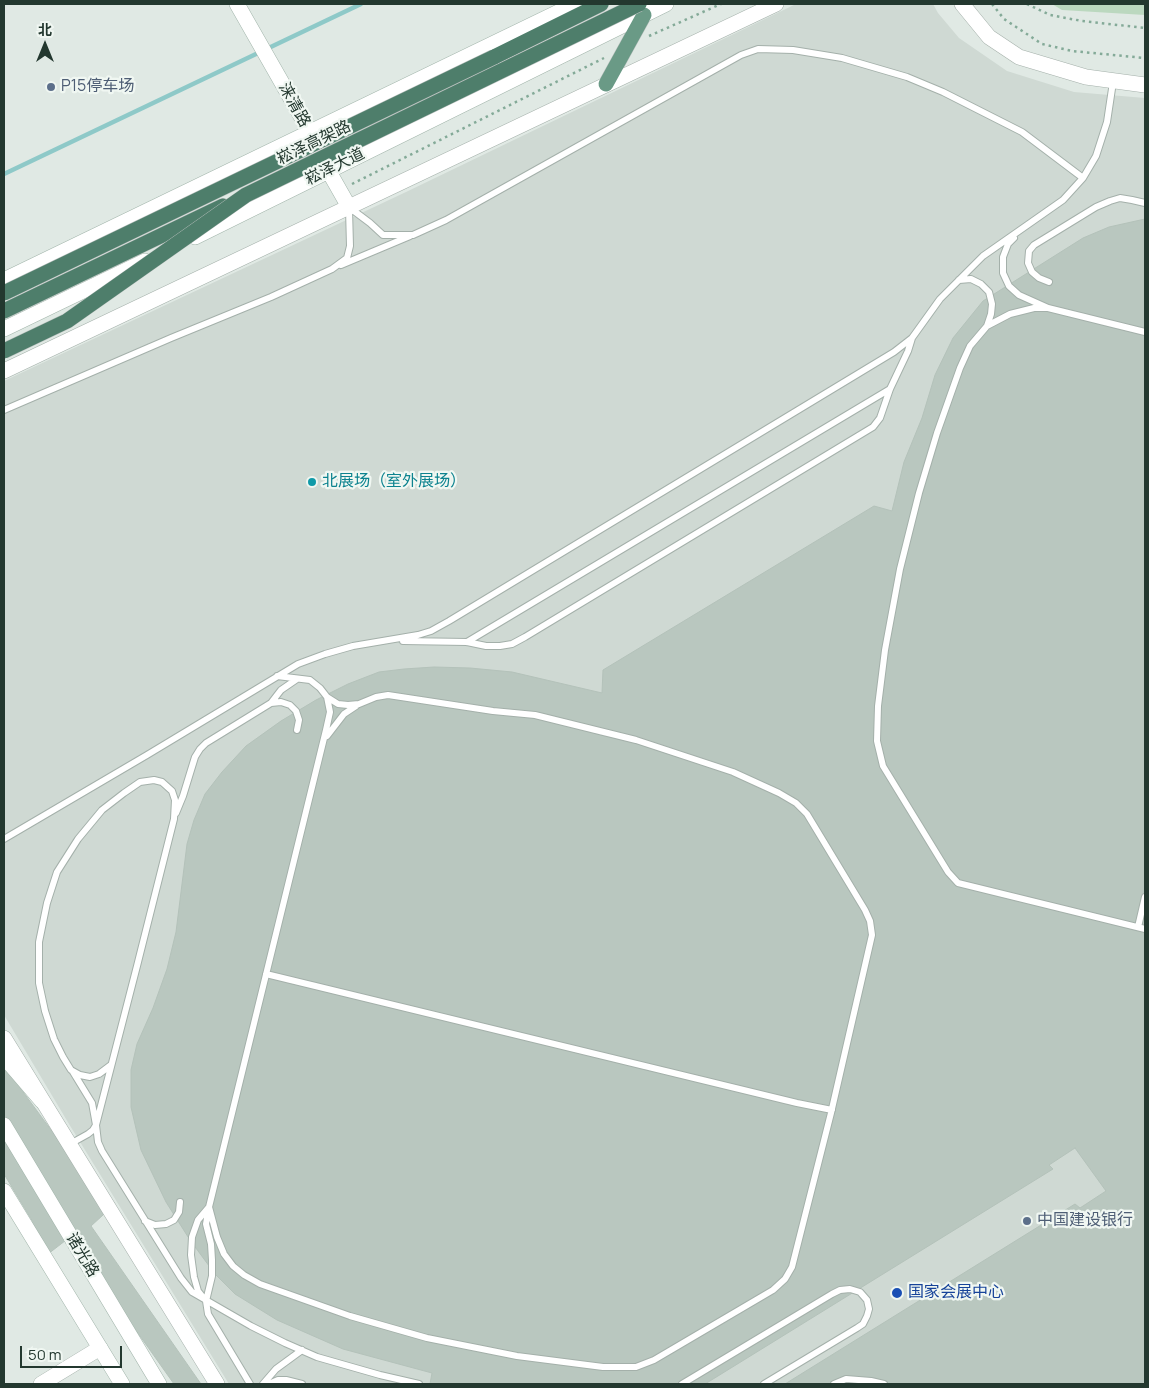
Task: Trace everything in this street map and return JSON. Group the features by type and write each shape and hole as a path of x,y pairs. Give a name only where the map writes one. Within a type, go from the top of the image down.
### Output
{"highway":[{"path":"494,57 587,4"},
{"name":"崧泽高架路","path":"4,293 601,4"},
{"name":"崧泽高架路","path":"4,311 641,9"},
{"path":"4,352 67,321 246,195"}],"main road":[{"name":"涞清路","path":"237,4 310,132 328,170 349,207"},
{"path":"4,280 575,4"},
{"name":"崧泽大道","path":"4,329 328,170 641,9 666,4"},
{"path":"4,371 776,4"},
{"path":"962,4 988,37 1018,57 1086,77 1145,85"},
{"path":"606,84 627,46 641,9"},
{"path":"4,1038 216,1384"},
{"path":"4,1057 42,1101"},
{"name":"诸光路","path":"4,1125 160,1384"},
{"name":"诸光路","path":"4,1191 122,1384"},
{"path":"41,1384 100,1348"}],"lane":[{"path":"4,410 271,297 446,220 741,55 758,48 793,50 842,58 907,77 943,92 1022,132 1083,178"},
{"path":"4,839 298,664 353,646 418,635 449,621 894,352 912,338 940,299 983,256 1063,200 1083,178 1096,156 1107,122 1113,81"},
{"path":"1049,282 1039,278 1032,272 1028,263 1030,252 1034,245 1096,207 1110,201 1120,198 1145,203"},
{"path":"349,207 384,235 413,235"},
{"path":"332,269 347,258 350,246 349,207"},
{"path":"1021,229 1008,244 1003,257 1003,273 1009,286 1019,296 1048,308 1145,332"},
{"path":"959,280 971,279 988,292 992,304 991,314 987,326 970,346 960,368 919,493 900,569 885,650 878,706 877,741 883,766 948,872 958,883 1145,929"},
{"path":"987,326 1010,314 1034,308 1048,308"},
{"path":"384,641 467,642 486,646 500,646 512,644 525,637 873,427 880,418 912,338"},
{"path":"467,642 890,389"},
{"path":"278,676 310,680 327,697 338,704 348,706 359,704"},
{"path":"70,1144 88,1134 96,1125 174,819 195,757 200,748 206,743 271,703 281,690 298,679"},
{"path":"209,1207 224,1254 244,1276 260,1284 350,1316 427,1338 517,1356 566,1363 603,1367 636,1367 654,1360 680,1345 772,1290 785,1279 792,1268 832,1110 872,935 870,920 865,910 807,814 796,803 779,792 733,772 636,740 535,715 494,711 388,695 376,697 359,704 344,714 334,725 322,748"},
{"path":"250,1384 208,1314 206,1301 212,1276 212,1260 211,1244 206,1224 322,748 330,712 327,697"},
{"path":"271,703 281,702 290,705 296,711 299,720 298,730"},
{"path":"174,819 175,800 172,791 162,782 154,780 140,782 124,792 102,810 78,839 57,872 47,903 39,942 39,983 54,1039 92,1104 98,1142 145,1221 192,1292 251,1326 317,1357 419,1384"},
{"path":"1138,927 1145,897"},
{"path":"266,974 832,1110"},
{"path":"72,1070 80,1075 90,1077 99,1074 111,1065"},
{"path":"145,1221 155,1225 166,1224 174,1220 179,1212 180,1202"},
{"path":"206,1301 198,1291 191,1255 192,1236 198,1220 209,1207"},
{"path":"682,1384 832,1294 840,1290 850,1289 860,1292 869,1308 863,1324 764,1384"},
{"path":"263,1384 276,1369 302,1350"},
{"path":"834,1384 846,1379 884,1384"},
{"path":"269,1384 278,1380 286,1380 302,1384"}],"path":[{"path":"339,190 627,46 721,4"},
{"path":"992,4 1004,19 1042,44 1072,51 1145,58"},
{"path":"1027,4 1050,15 1082,21 1145,28"}],"shaded area":[{"path":"796,4 933,4 959,38 1007,71 1074,92 1145,98 1145,1384 229,1384 4,1015 4,381 406,192"}],"green space":[{"path":"1052,4 1145,4 1145,15 1062,10"}],"building":[{"name":"国家会展中心","path":"1145,219 1145,1384 430,1384 432,1373 343,1349 277,1320 235,1294 215,1274 190,1240 166,1202 141,1150 131,1107 131,1070 137,1044 167,969 176,932 187,844 194,820 205,794 222,772 246,746 281,721 348,684 379,672 434,667 470,668 512,672 602,693 603,670 874,506 892,511 904,462 922,418 935,375 953,338 983,301 1083,238 1109,227"},
{"path":"4,1066 90,1183 96,1178 115,1204 91,1226 201,1384 174,1384 70,1237 48,1254 28,1226 33,1222 4,1174"},
{"path":"1075,1148 1106,1191 1080,1208 1075,1204 785,1384 705,1384 1053,1169 1049,1165"}],"waterway":[{"path":"4,174 361,4"}],"place":[{"name":"P15停车场","path":"51,87"},
{"name":"北展场（室外展场）","path":"312,482"},
{"name":"中国建设银行","path":"1027,1221"},
{"name":"国家会展中心","path":"897,1293"}]}
